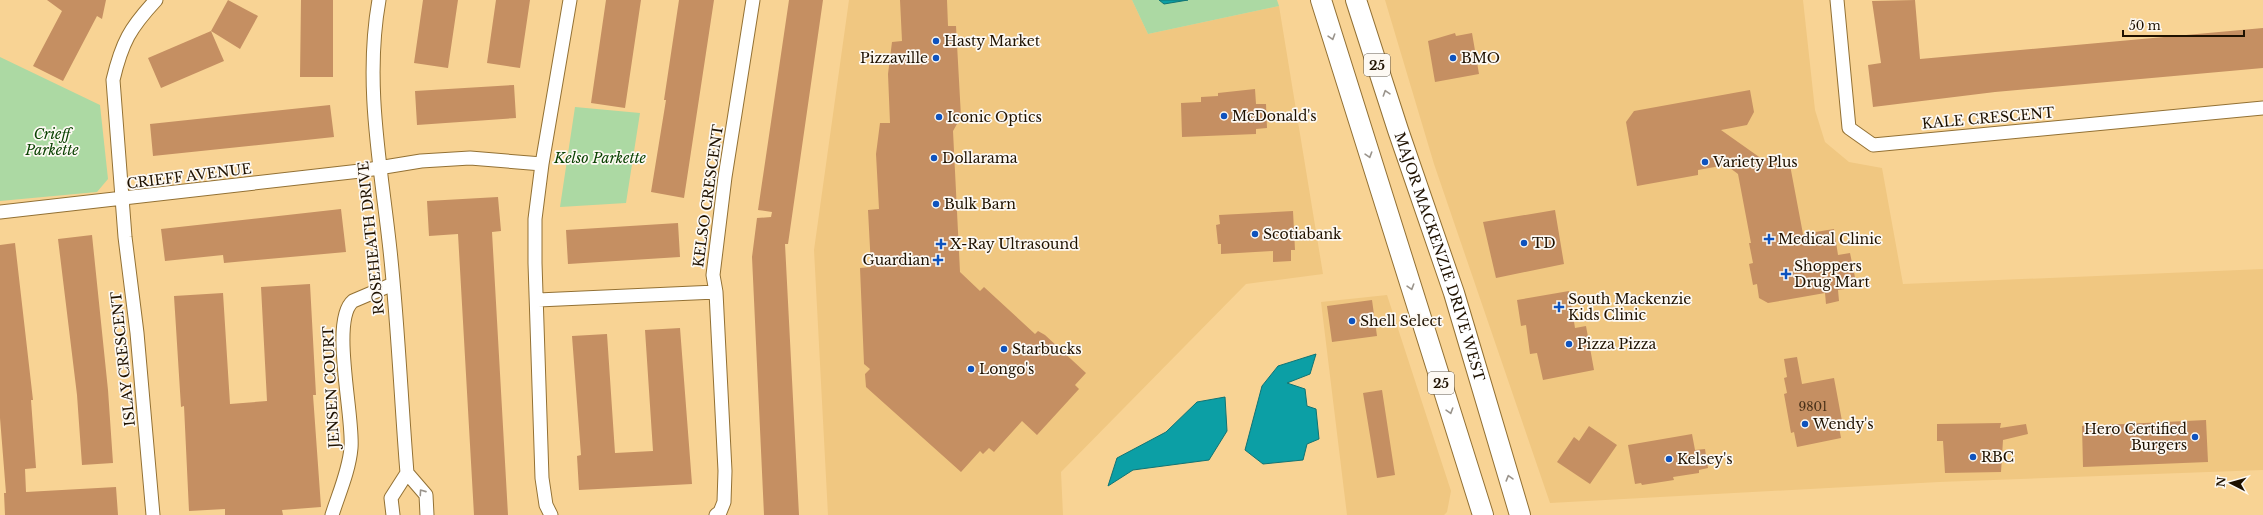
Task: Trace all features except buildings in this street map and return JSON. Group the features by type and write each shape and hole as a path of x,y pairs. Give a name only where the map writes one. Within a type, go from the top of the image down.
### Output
{"main road":[{"name":"25","path":"1321,0 1483,515"},
{"name":"MAJOR MACKENZIE DRIVE WEST","path":"1356,0 1398,130 1454,293 1520,515"}],"street":[{"name":"ISLAY CRESCENT","path":"153,515 137,333 122,200 113,80 118,58 134,24 156,0"},
{"name":"ROSEHEATH DRIVE","path":"379,0 374,27 372,61 374,129 381,169 393,284 407,473"},
{"path":"551,515 546,505 542,478 535,219 542,164 570,0"},
{"name":"KELSO CRESCENT","path":"716,515 720,512 724,502 725,471 716,292 713,275 725,177 753,0"},
{"name":"KALE CRESCENT","path":"1837,0 1849,128 1873,145 2263,108"},
{"name":"CRIEFF AVENUE","path":"0,212 122,200 381,169 421,161 470,158 542,164"},
{"name":"JENSEN COURT","path":"332,515 346,473 352,447 343,339 344,315 347,306 353,301 393,284"},
{"path":"538,300 716,292"},
{"path":"393,515 391,498 407,473 426,495 427,515"}],"shaded area":[{"path":"849,0 1132,0 1148,34 1279,6 1323,274 1246,284 1061,472 1063,515 828,515 814,250"},
{"path":"1385,0 1803,0 1815,110 1825,142 1849,162 1882,168 1903,284 2263,269 2263,470 1939,482 1550,503 1434,164"},
{"path":"1387,295 1451,491 1447,512 1444,515 1347,515 1321,302"}],"green space":[{"path":"1132,0 1277,0 1279,6 1148,34"},
{"name":"Crieff Parkette","path":"0,57 100,105 108,179 97,192 0,201"},
{"name":"Kelso Parkette","path":"575,107 640,113 626,203 560,207"}],"water":[{"path":"1159,0 1188,0 1164,4"},
{"path":"1316,354 1310,374 1287,383 1305,389 1307,406 1316,409 1319,439 1307,444 1303,460 1263,464 1245,450 1262,386 1278,366"},
{"path":"1225,397 1227,431 1209,460 1133,470 1108,486 1117,458 1166,432 1197,402"}],"place":[{"name":"Hasty Market","path":"936,41"},
{"name":"Pizzaville","path":"936,58"},
{"name":"BMO","path":"1453,58"},
{"name":"McDonald's","path":"1224,116"},
{"name":"Iconic Optics","path":"939,117"},
{"name":"Dollarama","path":"934,158"},
{"name":"Variety Plus","path":"1705,162"},
{"name":"Bulk Barn","path":"936,204"},
{"name":"Scotiabank","path":"1255,234"},
{"name":"Medical Clinic","path":"1769,239"},
{"name":"TD","path":"1524,243"},
{"name":"X-Ray Ultrasound","path":"941,244"},
{"name":"Guardian","path":"938,260"},
{"name":"Shoppers Drug Mart","path":"1786,274"},
{"name":"South Mackenzie Kids Clinic","path":"1559,307"},
{"name":"Shell Select","path":"1352,321"},
{"name":"Pizza Pizza","path":"1569,344"},
{"name":"Starbucks","path":"1004,349"},
{"name":"Longo's","path":"971,369"},
{"name":"Wendy's","path":"1805,424"},
{"name":"Hero Certified Burgers","path":"2195,437"},
{"name":"RBC","path":"1973,457"},
{"name":"Kelsey's","path":"1669,459"}]}
